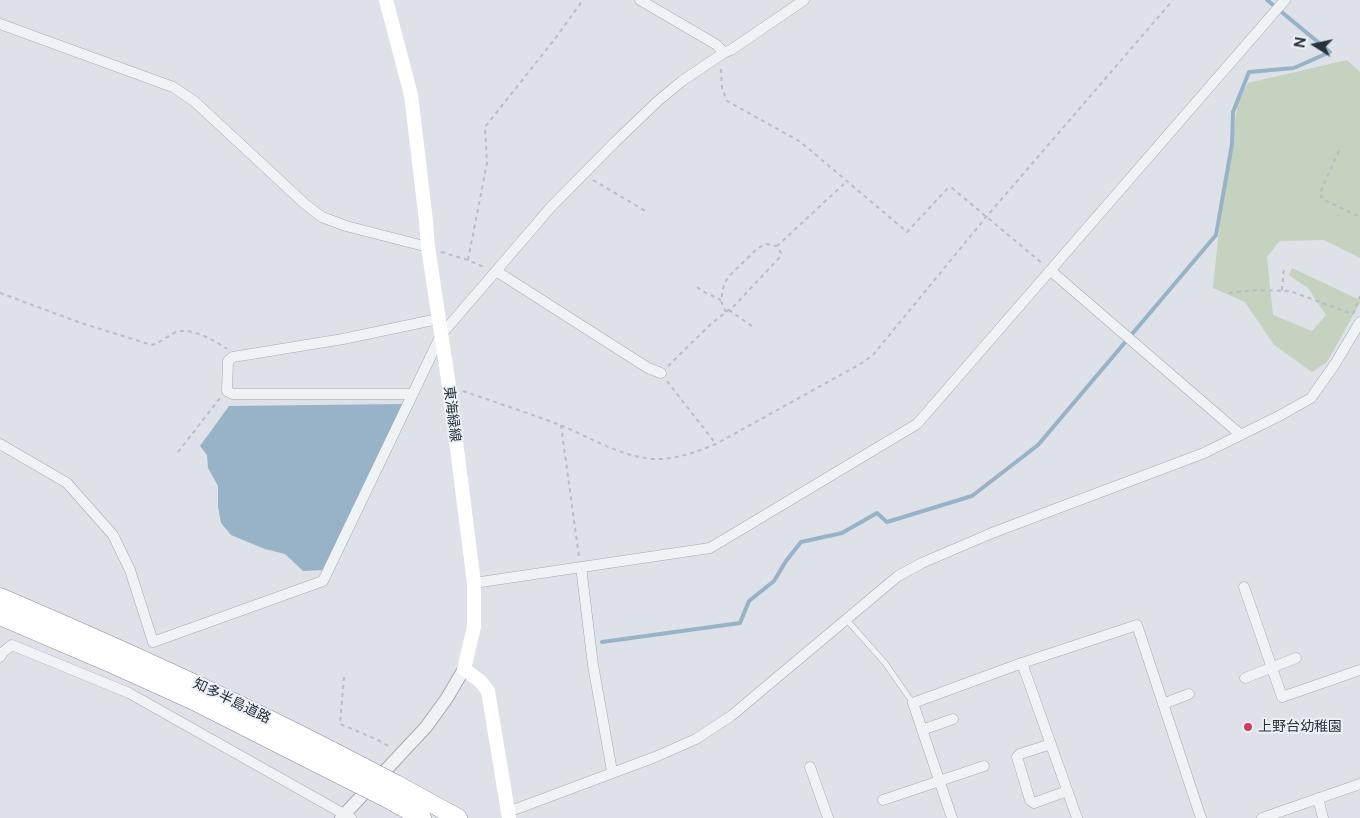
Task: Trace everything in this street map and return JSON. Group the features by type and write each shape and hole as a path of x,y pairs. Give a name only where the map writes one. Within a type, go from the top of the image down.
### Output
{"highway":[{"name":"知多半島道路","path":"0,597 199,684 303,735 365,768 422,818"},
{"name":"知多半島道路","path":"0,616 192,700 354,782 391,791 458,818"}],"main road":[{"name":"東海緑線","path":"386,0 411,95 428,248 449,386 474,583 474,627 464,669"},
{"path":"464,669 480,681 488,691 508,815"}],"street":[{"path":"640,0 717,45 724,53"},
{"path":"0,444 67,483 113,535 130,570 153,642 323,581 441,335 551,207 659,100 682,81 724,53 743,43 804,0"},
{"path":"474,583 710,548 917,424 1283,2"},
{"path":"0,24 173,87 194,100 304,204 322,217 370,234 428,248"},
{"path":"1051,271 1241,435"},
{"path":"495,272 648,368 661,372"},
{"path":"413,394 233,394 227,391 228,361 234,356 352,337 438,319"},
{"path":"508,815 612,771 655,757 696,739 724,721 898,576 922,563 992,533 1204,453 1279,416 1310,398 1335,364 1358,320"},
{"path":"580,567 593,665 612,771"},
{"path":"1244,587 1282,696 1360,670"},
{"path":"952,818 913,702 1137,625 1201,818"},
{"path":"0,657 12,646 129,693 346,817 426,727 447,698 464,669"},
{"path":"1245,678 1296,658"},
{"path":"1022,663 1077,818"},
{"path":"1163,704 1189,694"},
{"path":"922,730 953,719"},
{"path":"1051,744 1020,754 1017,757 1030,800 1034,803 1068,791"},
{"path":"882,800 984,766"},
{"path":"810,767 828,818"},
{"path":"1262,818 1360,784"},
{"path":"1318,798 1323,818"}],"lane":[{"path":"846,618 885,663 913,702"}],"path":[{"path":"468,260 487,163 485,127 583,0"},
{"path":"449,386 561,425 622,452 646,458 676,458 695,453 716,444 862,363 872,355 987,216 1173,0"},
{"path":"724,53 721,68 722,88 726,101 799,142 907,232 949,187 987,216 1051,271"},
{"path":"1339,151 1320,194 1326,202 1360,217"},
{"path":"584,174 647,212"},
{"path":"777,246 847,181"},
{"path":"726,312 721,300 724,284 728,276 758,248 766,244 777,246"},
{"path":"716,444 661,372 711,324 730,310 779,258 780,253 777,246"},
{"path":"428,248 468,260 495,272"},
{"path":"1282,290 1284,268"},
{"path":"698,287 721,300"},
{"path":"1229,293 1256,290 1290,291 1352,314 1358,320"},
{"path":"0,293 81,323 152,345 181,331 207,337 234,356"},
{"path":"1352,314 1360,296"},
{"path":"730,310 753,327"},
{"path":"178,452 227,391"},
{"path":"561,425 580,567"},
{"path":"344,677 340,724 376,739 401,754"}],"green space":[{"path":"1347,60 1360,72 1360,258 1324,240 1280,241 1267,257 1273,315 1312,331 1326,315 1308,288 1289,275 1292,268 1360,300 1327,362 1312,372 1274,345 1245,302 1213,288 1218,239 1238,101 1248,83"}],"water":[{"path":"403,404 324,570 303,571 285,554 265,549 231,535 221,523 218,507 218,486 208,468 207,455 200,446 229,406"}],"waterway":[{"path":"602,642 740,623 749,601 774,581 786,561 801,542 842,533 877,513 887,522 972,496 1038,445 1216,235 1232,144 1233,112 1249,72 1294,68 1330,52 1267,0"}],"place":[{"name":"上野台幼稚園","path":"1248,727"}]}
